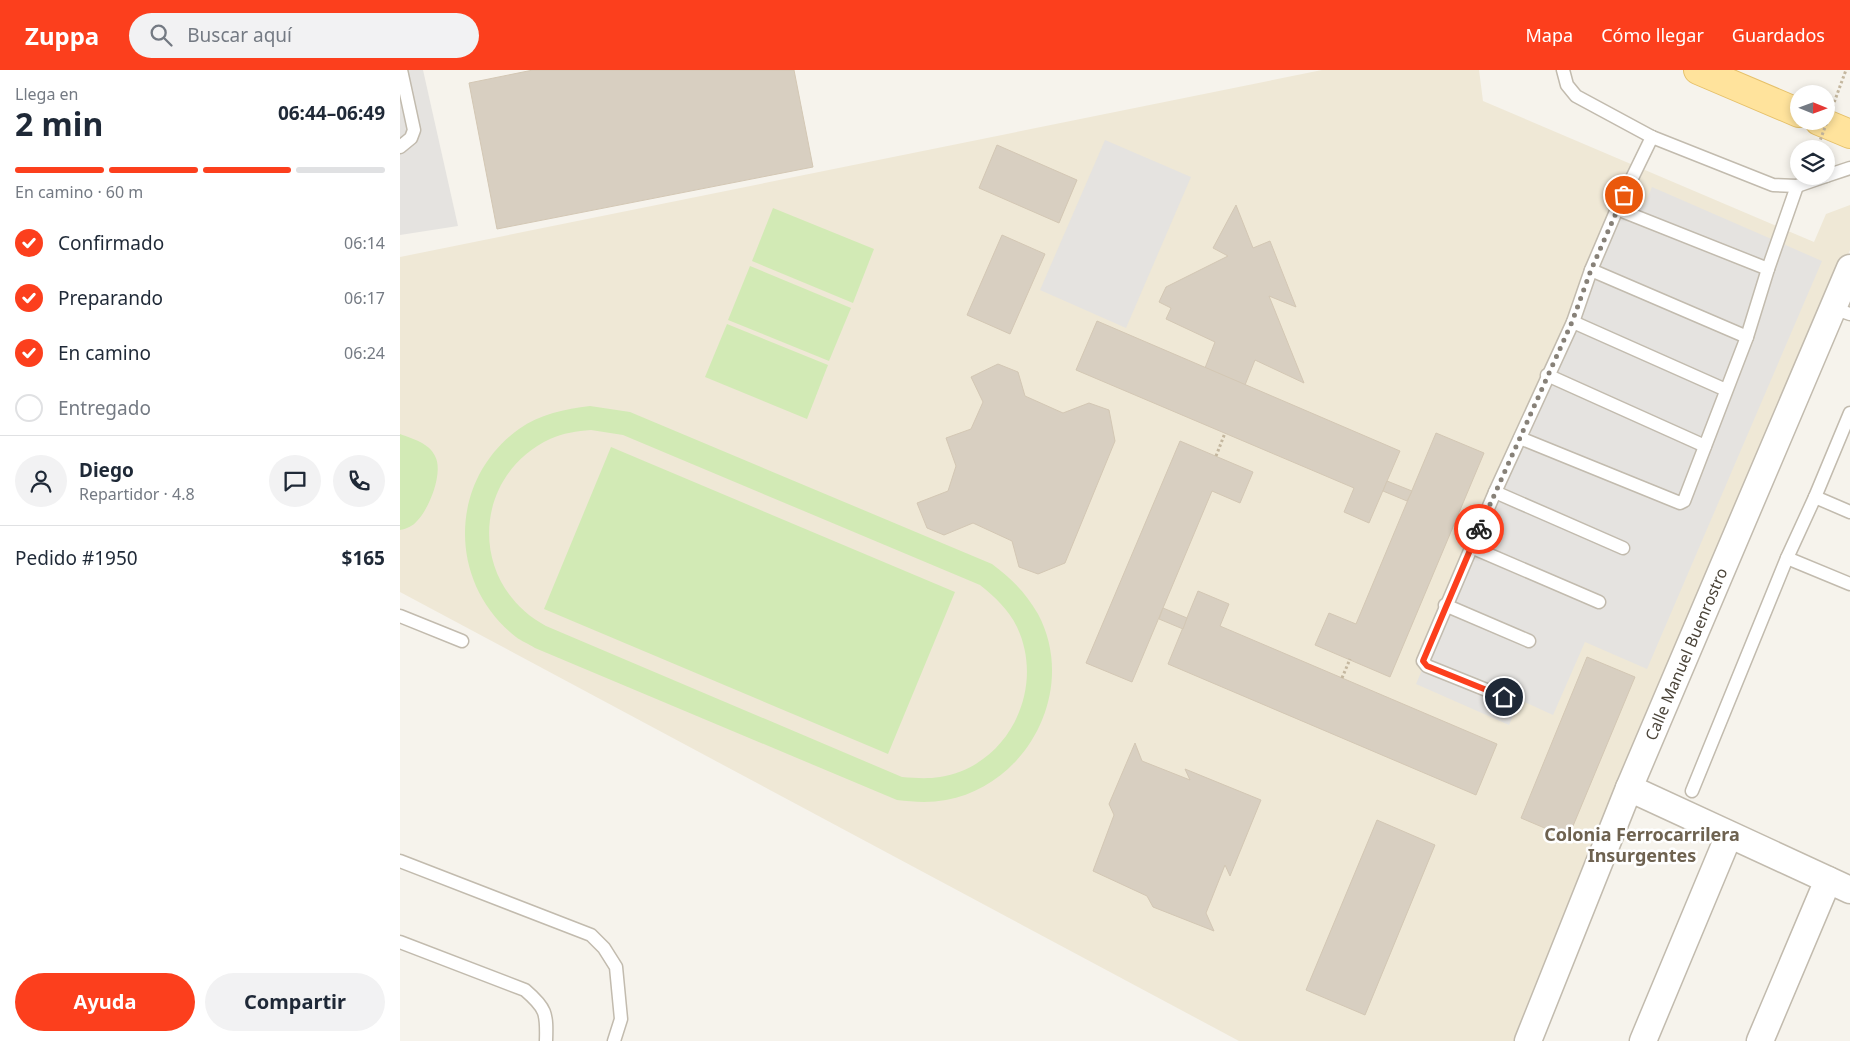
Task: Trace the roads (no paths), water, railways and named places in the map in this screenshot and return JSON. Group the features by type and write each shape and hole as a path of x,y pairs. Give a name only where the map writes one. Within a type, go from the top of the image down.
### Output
{"main road":[{"path":"1698,70 1790,108"},
{"path":"1835,128 1850,134"}],"street":[{"name":"Calle Manuel Buenrostro","path":"1528,1041 1629,788 1842,311 1850,268"},
{"path":"1629,788 1839,885 1760,1041"},
{"path":"1643,1041 1729,835"}],"lane":[{"path":"400,146 412,138 414,130 401,70"},
{"path":"1563,70 1567,85 1576,96 1652,137 1773,185 1800,185"},
{"path":"1504,697 1423,661 1494,492 1572,322 1591,270 1617,209 1652,137"},
{"path":"1835,173 1850,168"},
{"path":"1520,438 1680,502 1684,501 1747,337 1797,186"},
{"path":"1617,209 1768,269"},
{"path":"1591,270 1747,337"},
{"path":"1572,322 1726,390"},
{"path":"1547,375 1705,446"},
{"path":"1692,791 1787,558 1850,413"},
{"path":"1494,492 1623,548"},
{"path":"1815,497 1850,512"},
{"path":"1472,547 1599,602"},
{"path":"1787,558 1850,584"},
{"path":"1445,605 1529,641"},
{"path":"400,616 462,641"},
{"path":"400,861 591,935 604,948 616,967 621,1019 614,1041"},
{"path":"400,942 525,990 540,1003 547,1022 546,1041"}],"district":[{"name":"Colonia Ferrocarrilera Insurgentes","path":"1642,845"}]}
